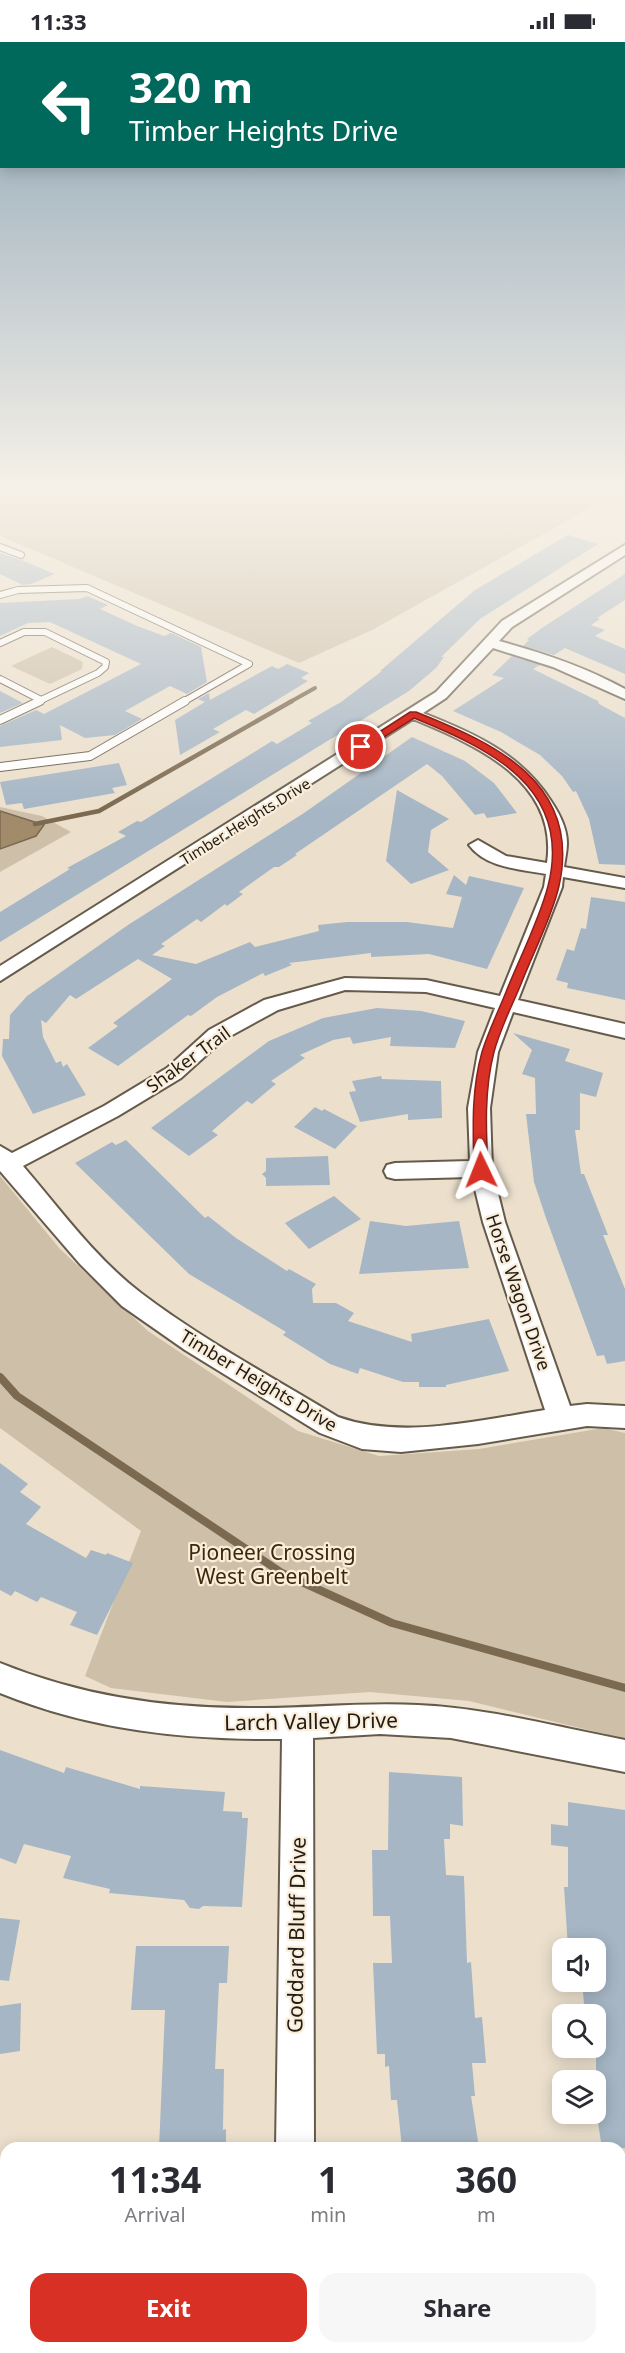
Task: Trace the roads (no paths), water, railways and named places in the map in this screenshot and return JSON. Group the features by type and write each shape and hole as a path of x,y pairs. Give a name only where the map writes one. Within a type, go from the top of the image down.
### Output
{"street":[{"name":"Timber Heights Drive","path":"0,975 441,695 464,674 488,642 507,624 551,596"},
{"path":"488,642 562,664 598,679 625,695"},
{"name":"Horse Wagon Drive","path":"413,714 463,734 498,754 531,782 553,817 559,842 553,887 488,1052 479,1108 481,1170 494,1222 561,1418"},
{"path":"478,845 486,853 501,860 625,883"},
{"name":"Shaker Trail","path":"4,1160 111,1111 174,1073 216,1035 272,1005 345,984 426,986 625,1031"},
{"name":"Timber Heights Drive","path":"4,1160 88,1257 131,1299 194,1343 329,1425 362,1437 401,1440 478,1432 587,1415 625,1417"},
{"path":"395,1171 481,1170"},
{"name":"Larch Valley Drive","path":"0,1678 27,1691 82,1707 138,1719 298,1723 393,1719 440,1722 503,1731 625,1756"},
{"name":"Goddard Bluff Drive","path":"295,2142 298,1723"}],"lane":[{"path":"0,760 4,766 90,756 249,664 104,596"},
{"path":"0,643 24,632 45,632 106,662 105,667 98,673 0,720"},
{"path":"0,678 41,700"}],"waterway":[{"path":"290,702 315,688"},
{"path":"35,824 99,811 292,701"},
{"path":"0,1377 17,1396 282,1573 392,1623 625,1688"}],"park label":[{"name":"Pioneer Crossing West Greenbelt","path":"272,1564"}]}
